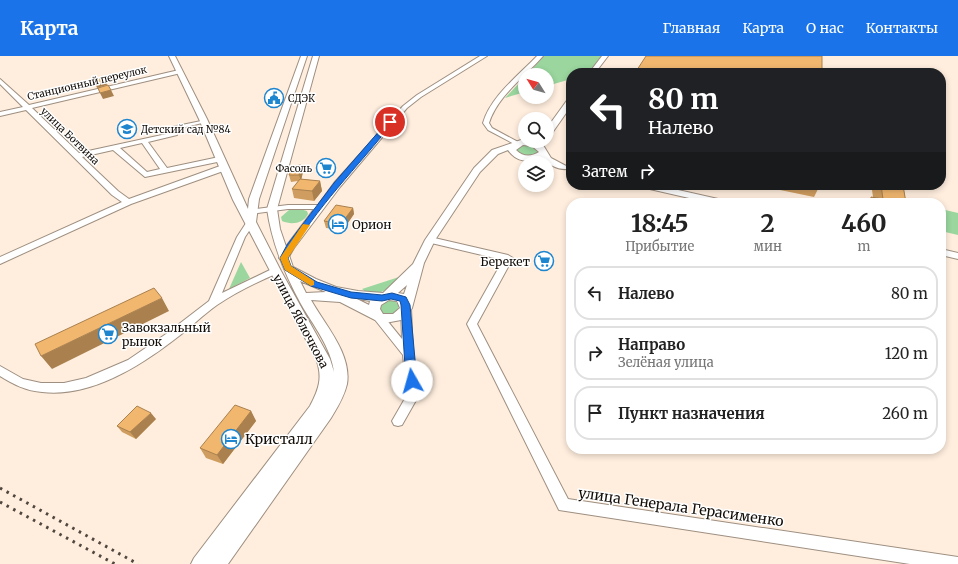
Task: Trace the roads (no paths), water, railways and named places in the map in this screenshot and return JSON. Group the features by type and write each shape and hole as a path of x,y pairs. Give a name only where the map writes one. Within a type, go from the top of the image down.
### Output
{"main road":[{"name":"улица Яблочкова","path":"172,56 204,121 219,159 241,206 251,217 274,271 292,300 328,369 328,382 314,410 207,563"},
{"path":"251,217 254,199 304,56"},
{"name":"улица Яблочкова","path":"207,563 326,414 336,398 341,381 341,366 336,354 286,263 273,224 272,210 316,56"},
{"path":"596,68 605,56"},
{"path":"554,124 566,108"},
{"path":"308,303 329,295 352,300 385,319 394,318 402,314 406,306 419,263 430,240 482,164 495,152 518,144"},
{"path":"518,145 512,148 512,152 520,156"},
{"path":"543,148 548,160 566,167"},
{"path":"482,164 500,157 518,158"},
{"path":"554,165 566,168"},
{"path":"666,190 702,198"},
{"path":"946,253 958,256"},
{"path":"286,263 314,284 351,295 400,297 406,306"},
{"path":"376,315 373,310 375,303 405,280 419,263"}],"street":[{"path":"286,263 290,246 320,206 360,156 404,107 419,96 484,56"},
{"path":"518,141 490,129 486,123 487,116 540,56"},
{"name":"Станционный переулок","path":"0,114 179,72"},
{"name":"улица Ботвина","path":"0,81 115,193 128,202"},
{"path":"77,156 175,134 174,128 204,121"},
{"path":"143,140 165,171"},
{"path":"114,147 146,175 219,159"},
{"path":"0,261 128,202 223,168"},
{"path":"213,303 251,217 272,210 320,206"},
{"name":"улица Генерала Герасименко","path":"430,240 508,258 472,324 564,505 958,564"},
{"path":"2,371 16,381 33,388 59,389 95,381 137,360 170,338 213,303 233,290 274,271"},
{"path":"398,421 413,394 408,354 406,306"},
{"path":"376,315 408,354"}],"railway":[{"path":"0,488 138,564"},
{"path":"0,502 115,564"}],"place":[{"name":"СДЭК","path":"274,98"},
{"name":"Детский сад №84","path":"127,129"},
{"name":"Фасоль","path":"326,168"},
{"name":"Орион","path":"338,224"},
{"name":"Берекет","path":"544,261"},
{"name":"Завокзальный рынок","path":"108,334"},
{"name":"Кристалл","path":"231,439"}]}
